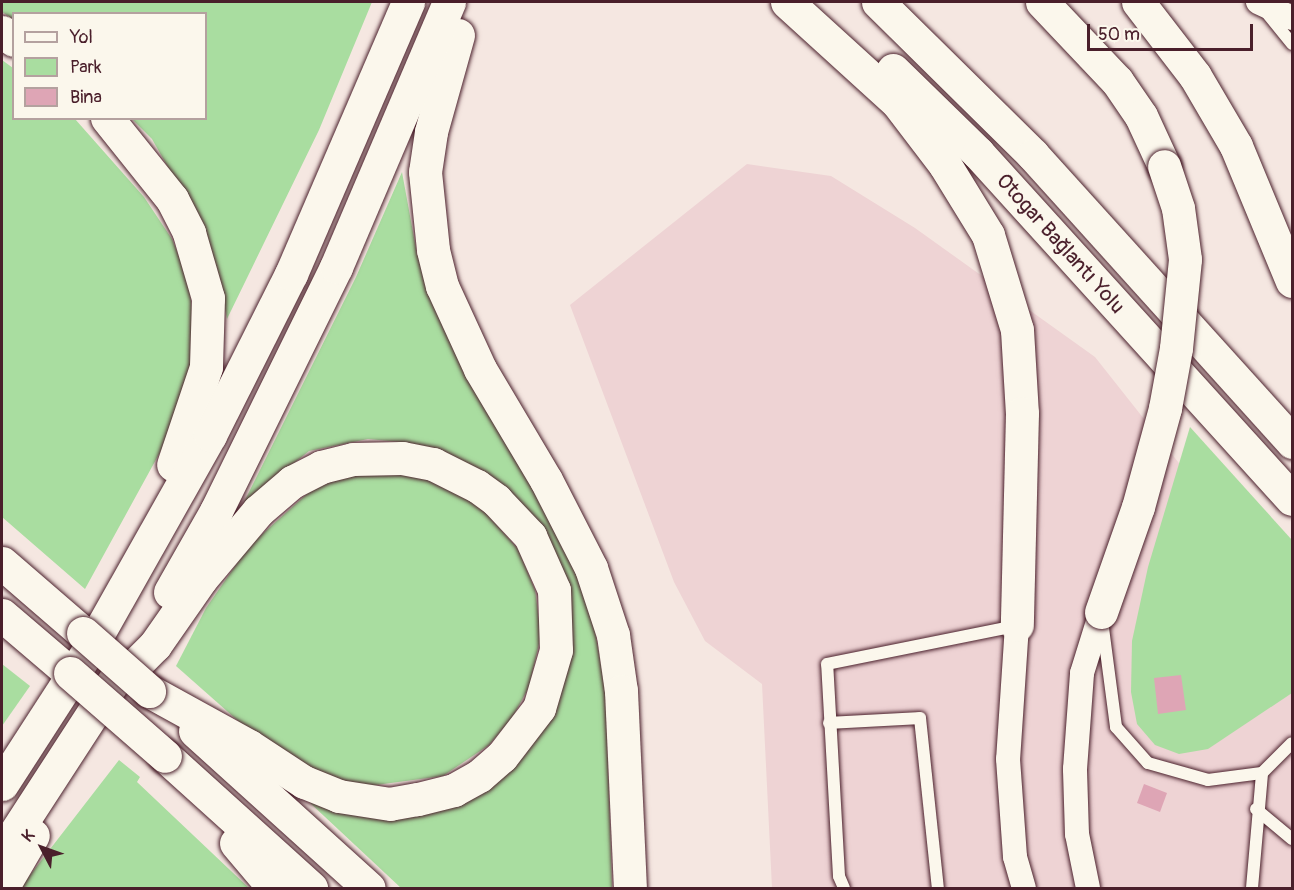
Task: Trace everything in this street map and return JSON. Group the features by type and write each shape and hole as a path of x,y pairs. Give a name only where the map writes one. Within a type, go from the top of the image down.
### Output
{"highway":[{"path":"2,784 50,713 139,565 210,435 291,273 408,2"},
{"path":"2,853 119,673 216,511 287,367 403,116 449,2"},
{"path":"469,2 431,132 425,172 433,250 442,286 480,369 546,480 591,568 613,635 621,691 630,888"},
{"path":"787,2 897,102 945,165 988,235 1005,286 1018,342 1022,413 1017,625"},
{"name":"Otogar Bağlantı Yolu","path":"815,2 890,66 978,153 1293,499"},
{"name":"Otogar Bağlantı Yolu","path":"878,2 1033,155 1293,442"},
{"path":"1028,2 1084,44"},
{"path":"1042,2 1084,44 1141,116 1164,166 1178,208 1185,259 1176,348 1165,408 1138,507 1101,612"},
{"path":"1138,2 1195,76 1236,146 1293,281"},
{"path":"109,120 171,199 189,232 208,298 210,331 198,400 152,515 139,565"},
{"path":"119,673 136,664 155,645 201,579 258,511 292,482 321,467 353,459 402,458 433,464 477,486 496,500 530,536 554,590 556,650 539,708 502,756 479,776 454,790 390,804 364,802 321,789 149,691"},
{"path":"2,563 369,888"},
{"path":"2,615 165,756 311,888"},
{"path":"2,639 38,664 70,673"},
{"path":"2,759 50,713"},
{"path":"2,888 55,796 72,744"},
{"path":"165,756 217,825 274,888"}],"street":[{"path":"1258,2 1293,18"},
{"path":"1088,888 1077,834 1074,769 1082,673 1101,612"},
{"path":"1017,625 1008,759 1015,857 1024,888"}],"lane":[{"path":"1258,2 1293,44"},
{"path":"1101,612 1116,727 1127,743 1148,763 1181,775 1208,780 1262,772 1293,743"},
{"path":"844,888 839,876 827,664 1017,625"},
{"path":"829,723 920,718 938,888"},
{"path":"1252,888 1256,809 1262,772"},
{"path":"1256,809 1293,839"}],"shaded area":[{"path":"747,164 831,176 915,228 1095,357 1292,606 1292,888 772,888 762,684 705,641 674,582 570,305"}],"green space":[{"path":"2,2 372,2 319,130 227,319 217,268 203,229 152,139 133,120 207,120 207,12 12,12 12,18 2,12"},
{"path":"2,60 12,67 12,120 76,120 144,197 172,239 188,279 194,324 191,363 164,445 85,589 2,517"},
{"path":"402,172 417,254 580,579 594,626 606,693 612,888 401,888 309,802 356,813 490,785 525,755 546,721 556,564 400,442 368,439 309,451 243,504 356,277"},
{"path":"1190,427 1292,540 1292,693 1208,749 1179,754 1155,745 1137,724 1131,692 1132,641 1148,567"},
{"path":"353,471 430,474 470,495 518,549 535,590 541,635 529,687 512,718 489,745 443,776 361,787 324,778 245,727 176,666 206,608 249,546 319,483"},
{"path":"2,664 30,686 2,726"},
{"path":"119,760 140,777 137,782 249,888 20,888"}],"building":[{"path":"1181,675 1186,710 1158,714 1154,678"},
{"path":"1144,784 1167,793 1160,812 1137,803"}]}
